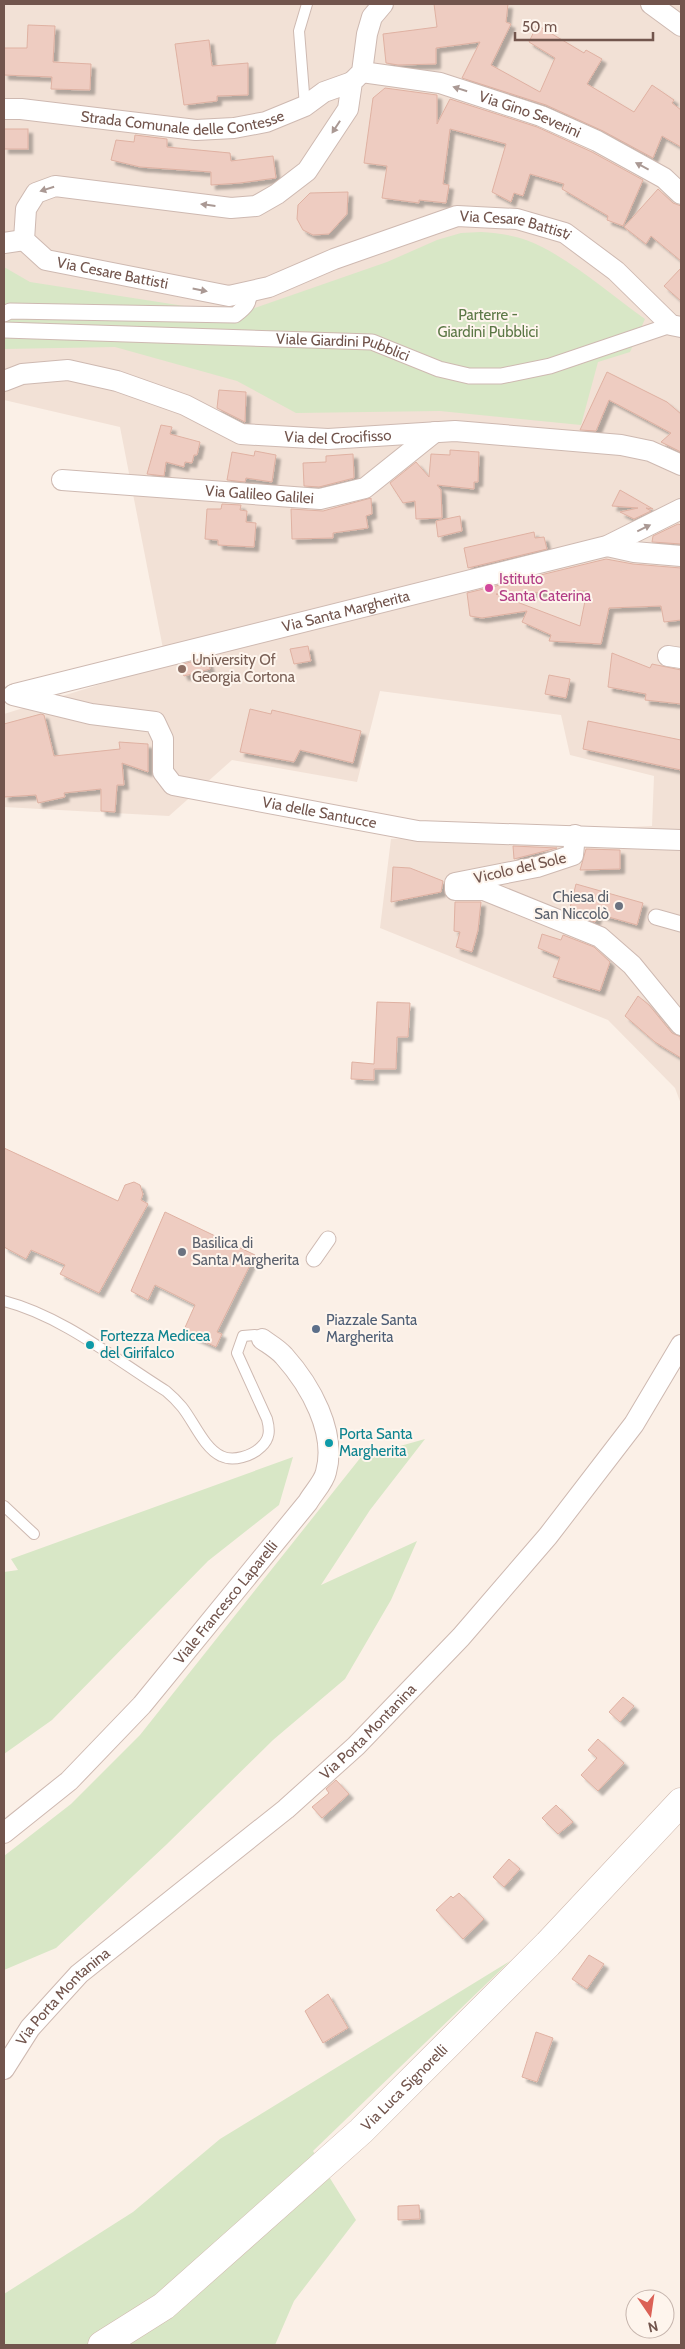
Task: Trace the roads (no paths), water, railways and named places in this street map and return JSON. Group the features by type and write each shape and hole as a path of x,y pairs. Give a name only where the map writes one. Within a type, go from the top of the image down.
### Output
{"main road":[{"name":"Via Luca Signorelli","path":"102,2345 164,2306 361,2131 548,1944 681,1802"}],"street":[{"path":"4,243 24,240 26,209 36,193 55,186 231,208 256,206 277,194 307,171 348,109 372,17 383,4"},
{"path":"651,4 681,26"},
{"name":"Strada Comunale delle Contesse","path":"4,110 21,109 196,130 234,128 266,122 304,106 324,92 357,77"},
{"name":"Via Gino Severini","path":"357,77 440,83 541,116 597,141 664,178 681,194"},
{"name":"Via Cesare Battisti","path":"24,240 46,260 229,296 269,287 334,259 457,216 517,219 565,233 616,270 676,326"},
{"path":"4,314 10,311 235,315 246,306 250,299 249,291"},
{"name":"Viale Giardini Pubblici","path":"4,330 372,342 439,369 469,376 501,376 550,366 676,326"},
{"name":"Via del Crocifisso","path":"4,381 22,374 68,370 101,378 185,405 241,434 328,438 455,431 621,445 650,451 681,465"},
{"name":"Via Galileo Galilei","path":"62,480 320,499 365,488 435,432"},
{"name":"Via Santa Margherita","path":"8,696 607,546 681,509"},
{"path":"607,546 634,552 681,556"},
{"name":"Via delle Santucce","path":"8,696 91,714 155,722 163,740 163,772 173,785 418,832 576,835 681,840"},
{"name":"Vicolo del Sole","path":"576,835 573,855 537,867 455,883 455,890 484,890 600,938 632,965 681,1025"},
{"path":"656,917 681,924"},
{"path":"314,1259 328,1239"},
{"name":"Viale Francesco Laparelli","path":"4,1832 69,1781 142,1705 308,1502 326,1473 329,1444 322,1419 311,1394 283,1354 262,1339"},
{"name":"Via Porta Montanina","path":"4,2070 30,2028 79,1974 293,1802 356,1746 461,1637 548,1536 634,1424 681,1345"}],"lane":[{"path":"304,106 299,31 307,4"},
{"path":"4,1301 25,1307 52,1319 166,1391 182,1406 212,1450 221,1457 227,1458 245,1456 254,1452 268,1438 270,1428 267,1419 237,1353 243,1336 255,1335 262,1339"},
{"path":"4,1506 34,1534"}],"place":[{"name":"Istituto Santa Caterina","path":"489,588"},
{"name":"University Of Georgia Cortona","path":"182,669"},
{"name":"Chiesa di San Niccolò","path":"619,906"},
{"name":"Basilica di Santa Margherita","path":"182,1252"},
{"name":"Piazzale Santa Margherita","path":"316,1329"},
{"name":"Fortezza Medicea del Girifalco","path":"90,1345"},
{"name":"Porta Santa Margherita","path":"329,1443"}],"park label":[{"name":"Parterre - Giardini Pubblici","path":"488,324"}]}
